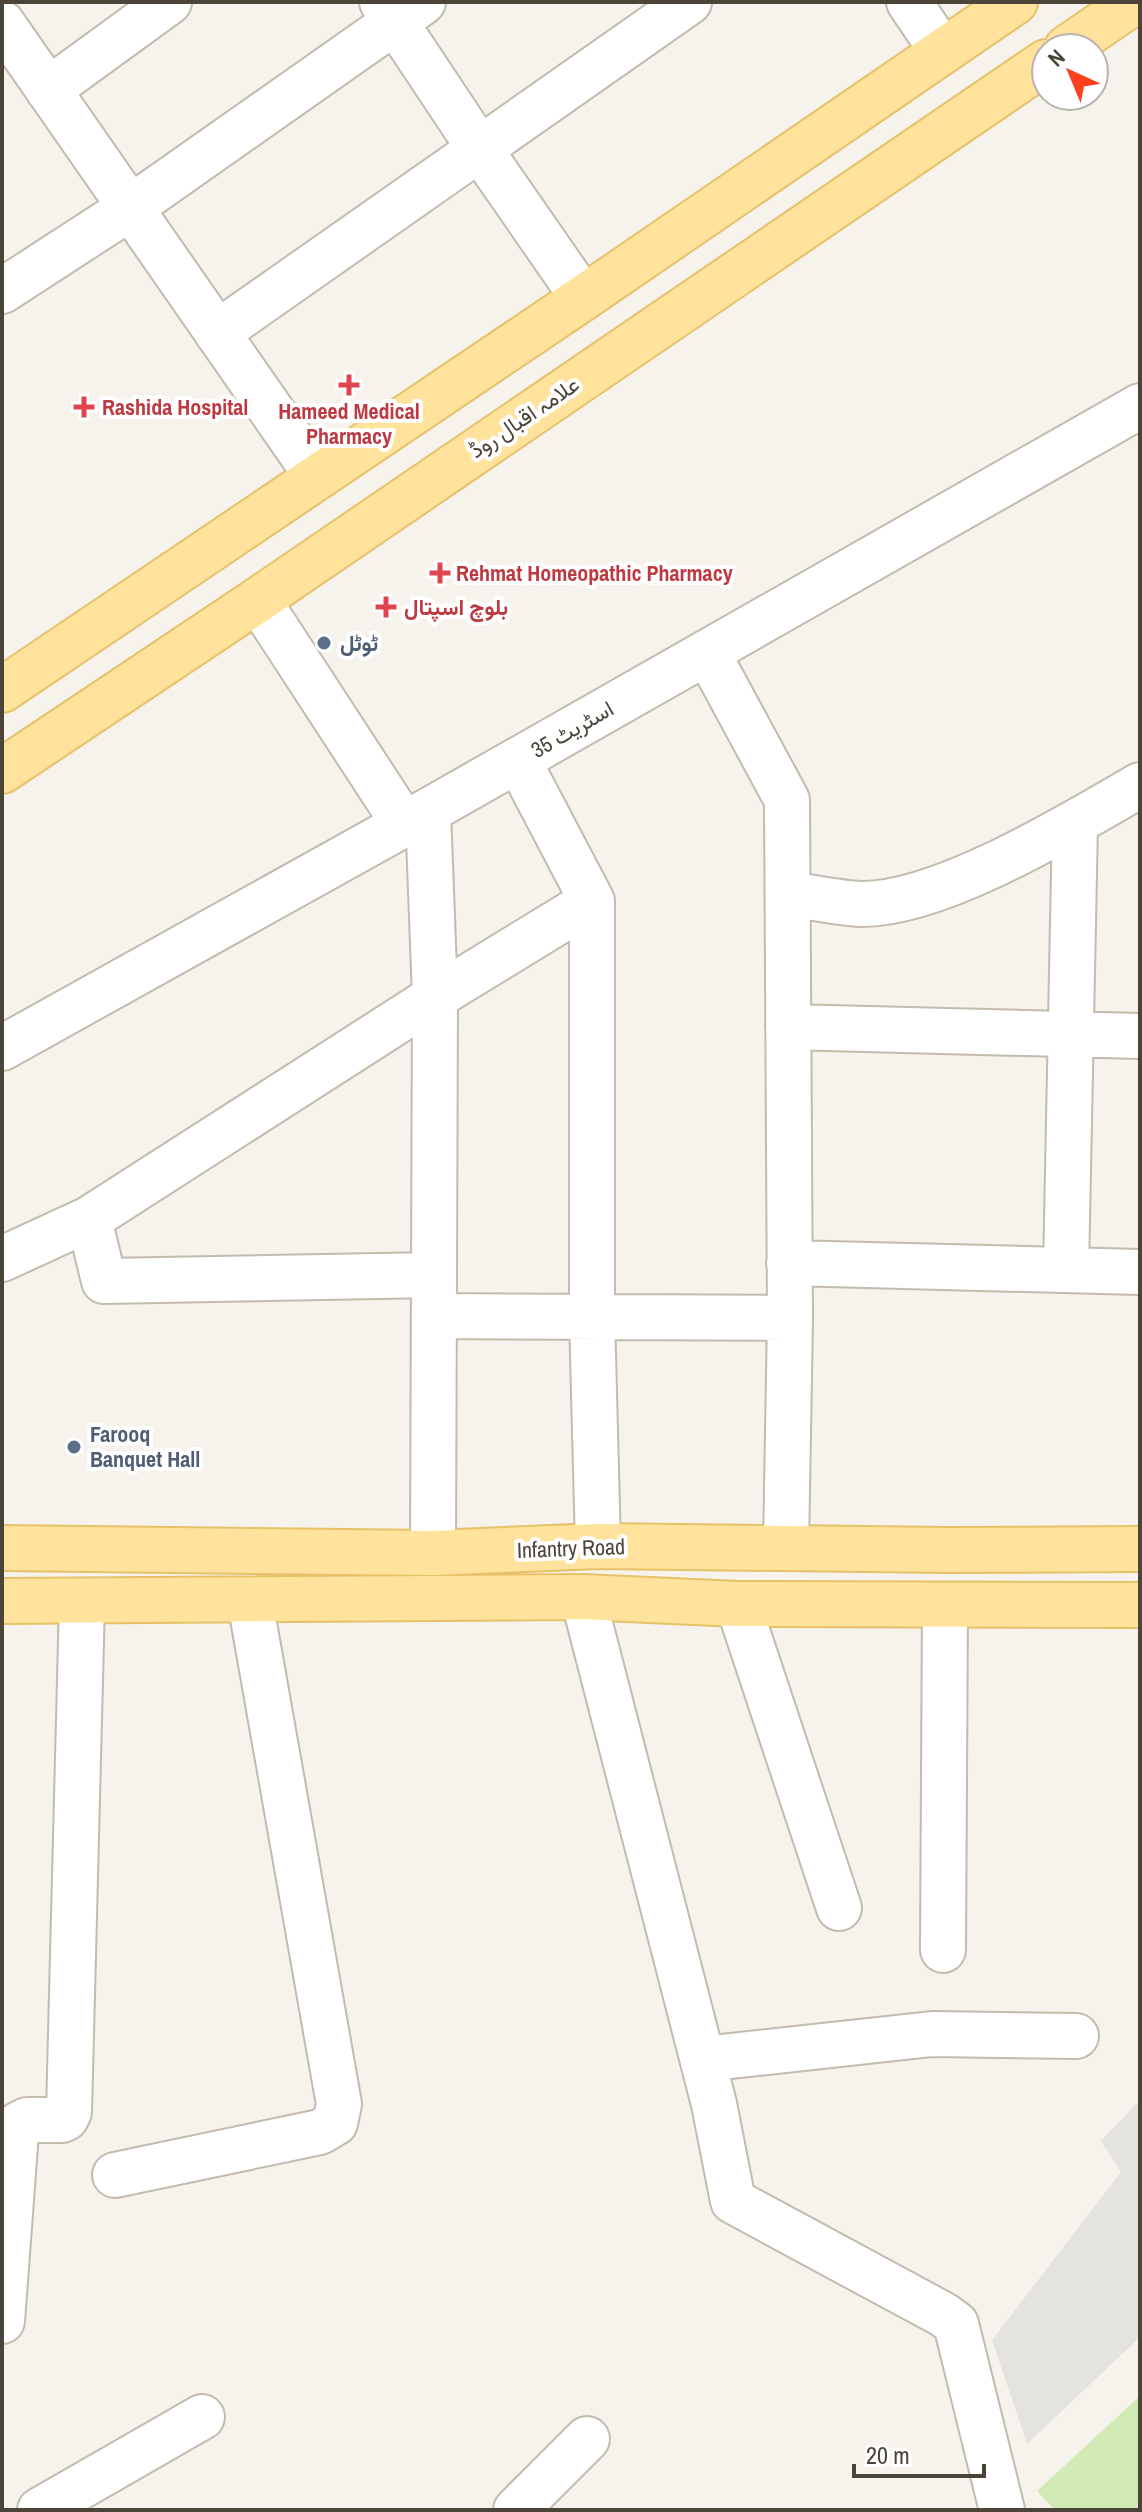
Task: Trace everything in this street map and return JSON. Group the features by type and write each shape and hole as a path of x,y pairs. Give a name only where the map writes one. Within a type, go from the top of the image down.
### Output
{"main road":[{"path":"2,690 1015,2"},
{"path":"1090,32 1134,2"},
{"name":"علامہ اقبال روڈ","path":"2,771 1030,73"},
{"path":"475,371 514,424"},
{"name":"Infantry Road","path":"2,1548 433,1553 598,1546 1140,1549"},
{"path":"2,1601 583,1597 738,1604 1140,1605"}],"street":[{"path":"48,90 169,2"},
{"path":"217,333 689,2"},
{"path":"909,2 942,51"},
{"path":"2,291 130,208 400,8 479,148 583,298"},
{"path":"2,23 317,476"},
{"name":"اسٹریٹ 35","path":"2,1048 416,818 1140,406"},
{"path":"258,600 416,818 435,997 433,1553"},
{"path":"707,652 787,800 790,1318 786,1548"},
{"path":"518,760 592,901 592,1316 598,1546"},
{"path":"788,894 862,904 913,896 966,877 1075,823 1140,785"},
{"path":"1066,1270 1075,823"},
{"path":"2,1259 89,1219 435,997 592,901"},
{"path":"788,1027 1140,1036"},
{"path":"89,1219 104,1281 434,1296 592,1316 790,1318"},
{"path":"789,1263 1140,1272"},
{"path":"583,1597 703,2059 733,2201 956,2324 1002,2510"},
{"path":"115,2175 320,2132 335,2123 339,2104 250,1601"},
{"path":"2,2321 16,2132 19,2124 27,2120 62,2120 69,2112 82,1602"},
{"path":"738,1604 839,1908"},
{"path":"943,1950 945,1606"},
{"path":"703,2059 932,2034 1076,2036"},
{"path":"40,2510 202,2417"},
{"path":"516,2510 587,2439"}],"green space":[{"path":"1140,2396 1140,2510 1055,2510 1037,2491"}],"shaded area":[{"path":"1140,2100 1140,2337 1027,2444 992,2340 1121,2172 1101,2141"}],"place":[{"name":"Hameed Medical Pharmacy","path":"349,385"},
{"name":"Rashida Hospital","path":"84,407"},
{"name":"Rehmat Homeopathic Pharmacy","path":"440,573"},
{"name":"بلوچ اسپتال","path":"386,607"},
{"name":"ٹوٹل","path":"324,643"},
{"name":"Farooq Banquet Hall","path":"74,1447"}]}
